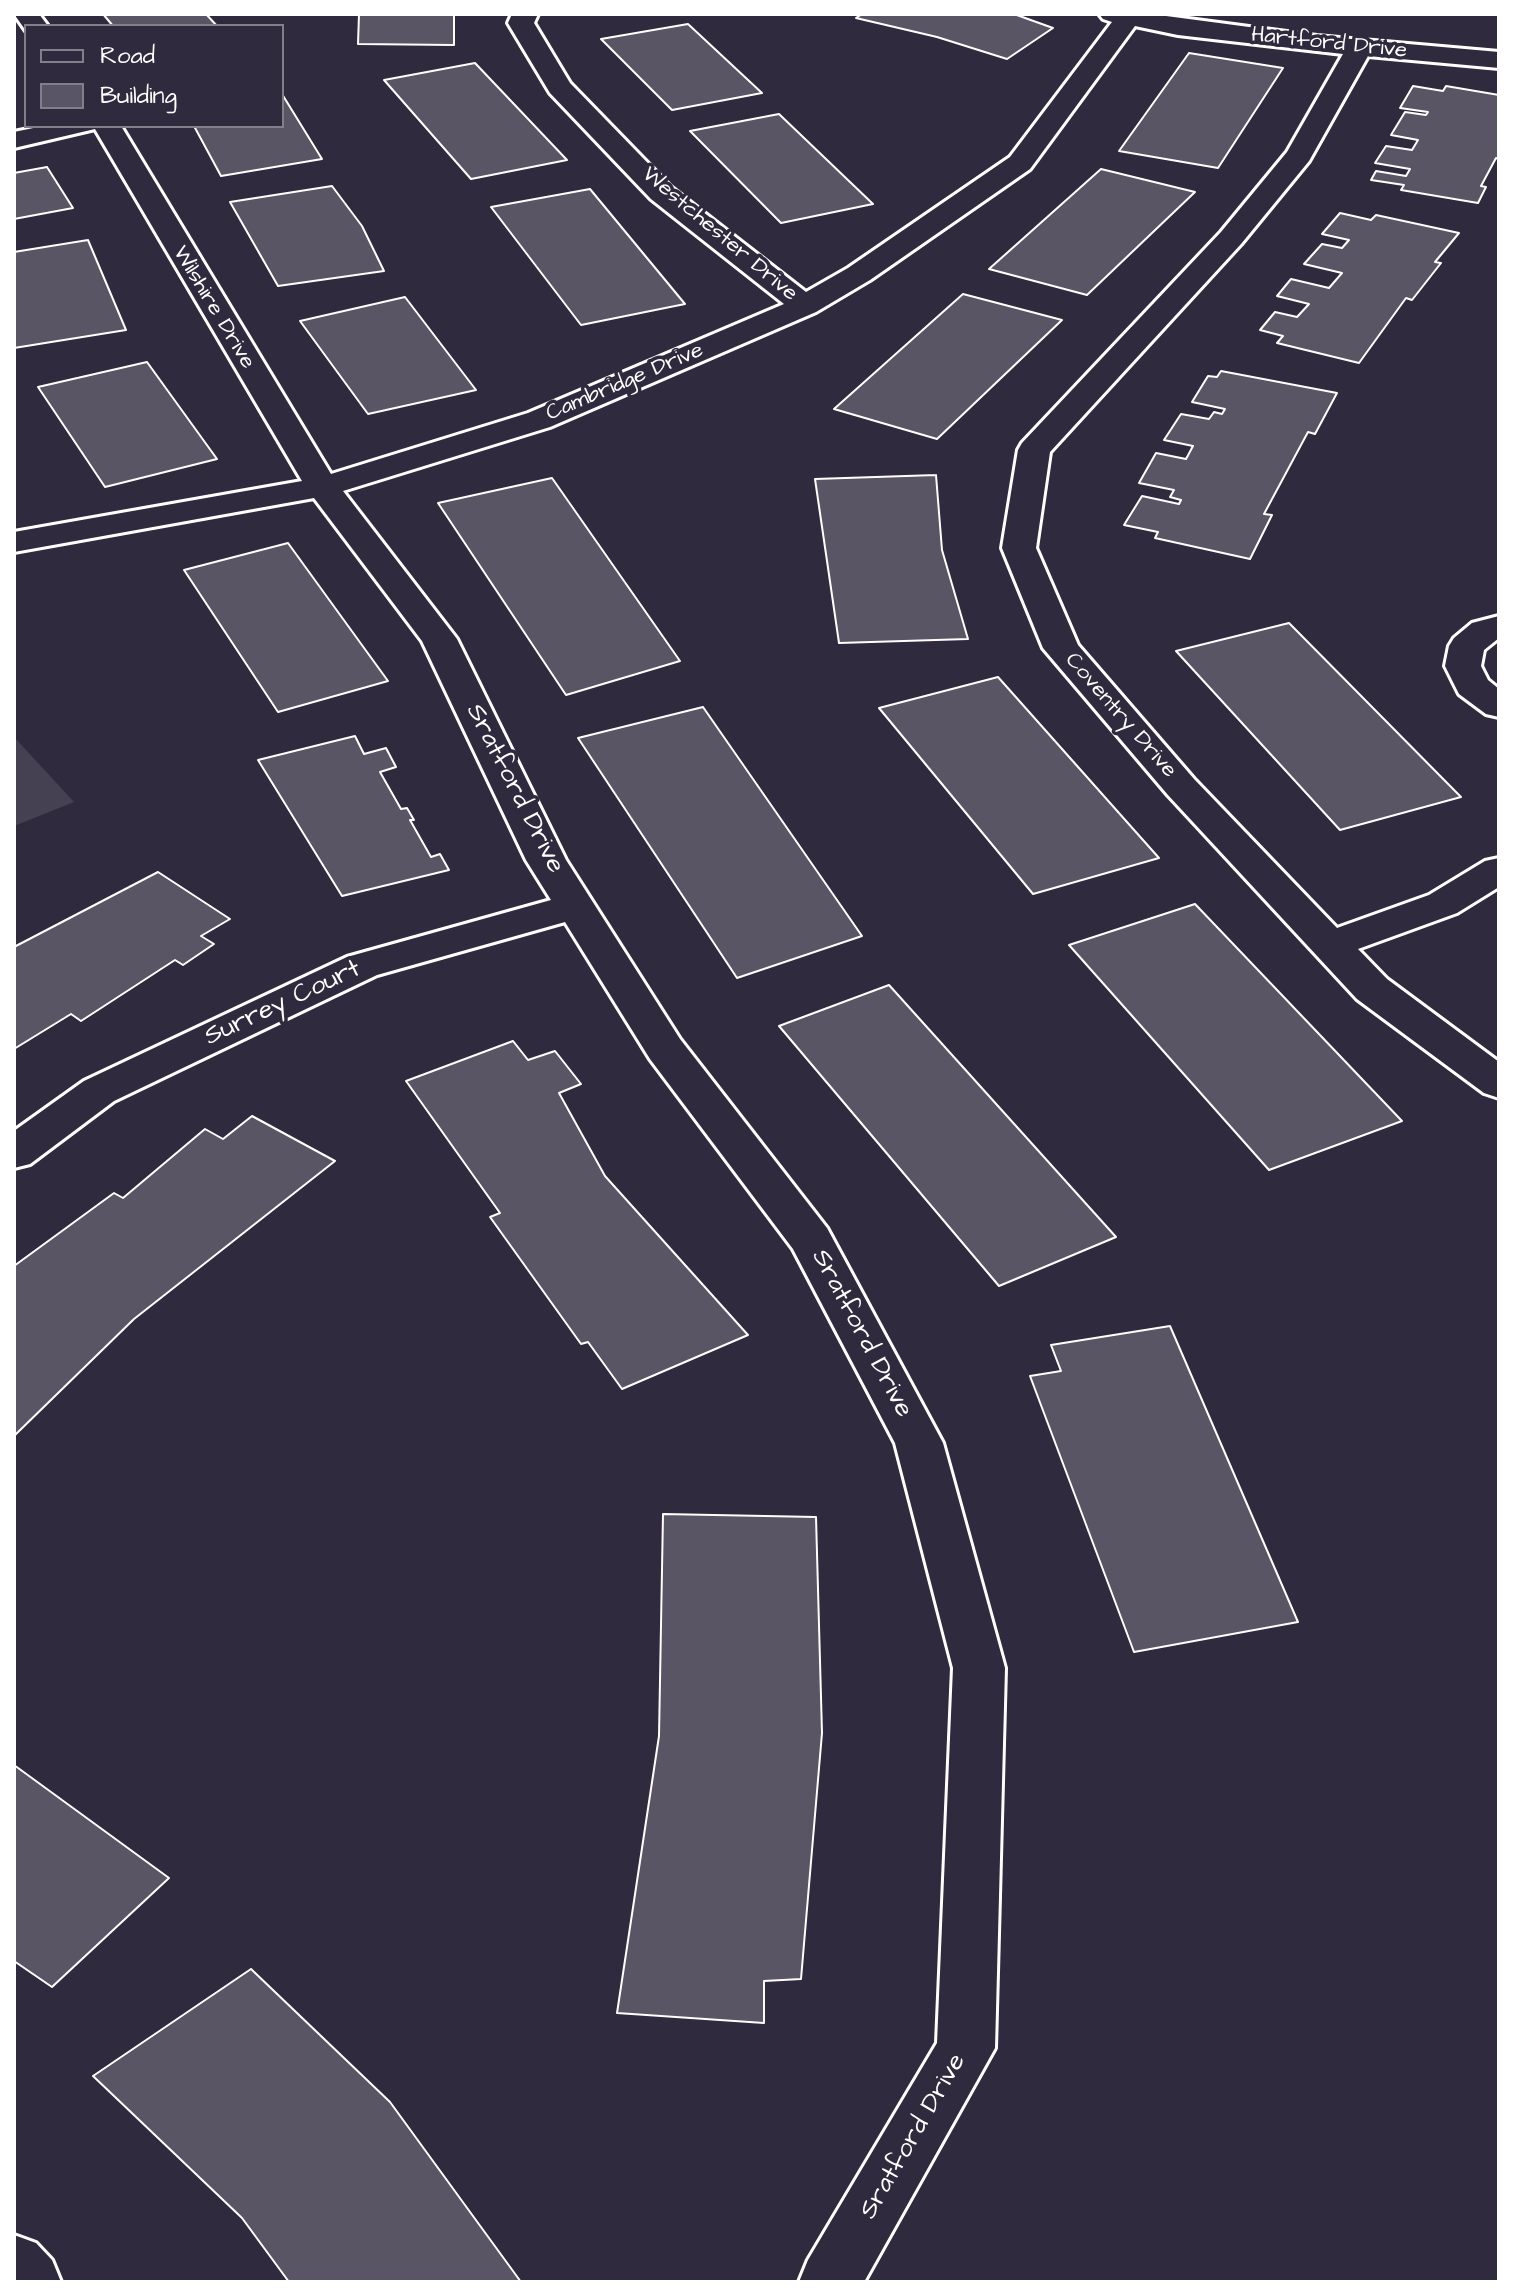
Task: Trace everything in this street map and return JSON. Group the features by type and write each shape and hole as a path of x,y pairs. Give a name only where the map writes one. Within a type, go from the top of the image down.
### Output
{"street":[{"name":"Westchester Drive","path":"525,14 521,23 559,87 661,193 805,306"},
{"name":"Cambridge Drive","path":"14,542 322,487 539,420 805,306 859,274 1020,163 1120,16"},
{"name":"Hartford Drive","path":"1120,16 1360,48 1499,60"},
{"name":"Coventry Drive","path":"1360,48 1299,155 1231,238 1034,450 1019,548 1061,648 1181,787 1372,989 1499,1083"},
{"path":"14,140 74,128"},
{"name":"Wilshire Drive","path":"108,128 322,487"},
{"name":"Sratford Drive","path":"322,487 439,639 546,860 665,1049 811,1240 919,1443 979,1668 966,2048 830,2282"},
{"path":"1499,627 1485,631 1467,646 1463,666 1472,686 1499,706"},
{"path":"1329,945 1443,904 1499,870"},
{"name":"Surrey Court","path":"14,1153 99,1091 362,966 575,906"},
{"path":"14,2265 30,2282"}],"shaded area":[{"path":"14,737 74,802 14,826"}],"building":[{"path":"103,14 206,14 215,24 111,24"},
{"path":"359,14 454,14 454,45 358,44"},
{"path":"862,14 1014,14 1053,28 1007,59 937,37 856,18"},
{"path":"688,24 762,93 672,110 601,39"},
{"path":"1189,53 1283,68 1218,168 1119,151"},
{"path":"475,63 567,160 471,179 384,80"},
{"path":"1413,86 1443,91 1446,86 1499,95 1499,159 1496,158 1481,186 1486,187 1478,203 1401,190 1404,185 1371,180 1376,171 1406,176 1410,169 1375,163 1386,146 1412,150 1418,140 1391,135 1405,112 1426,115 1428,112 1400,108"},
{"path":"284,97 322,159 221,176 195,128 284,128"},
{"path":"779,114 873,204 781,223 690,131"},
{"path":"47,167 73,208 14,219 14,173"},
{"path":"1101,169 1195,192 1087,295 989,269"},
{"path":"332,186 362,226 384,271 278,286 230,202"},
{"path":"590,189 685,304 581,325 491,207"},
{"path":"1340,213 1371,220 1376,215 1459,233 1435,262 1441,263 1412,300 1406,298 1359,363 1277,343 1283,336 1260,330 1275,312 1297,317 1309,304 1277,296 1291,279 1329,288 1342,273 1304,264 1322,244 1342,248 1349,240 1322,234"},
{"path":"88,240 126,330 14,348 14,252"},
{"path":"963,294 1062,320 937,439 834,409"},
{"path":"405,297 476,390 368,414 300,321"},
{"path":"147,362 217,459 105,487 38,387"},
{"path":"1221,371 1337,393 1315,434 1308,432 1264,514 1272,515 1250,559 1155,538 1158,532 1124,525 1142,496 1179,504 1181,500 1170,497 1174,490 1139,483 1156,453 1186,459 1193,446 1164,440 1181,414 1209,419 1214,412 1222,414 1225,409 1192,402 1208,376 1217,377"},
{"path":"936,475 942,550 968,639 839,643 815,479"},
{"path":"552,478 680,661 566,695 438,503"},
{"path":"288,543 388,681 278,712 184,570"},
{"path":"1289,623 1461,797 1340,830 1176,651"},
{"path":"998,677 1159,858 1033,894 879,708"},
{"path":"703,707 862,936 737,978 578,738"},
{"path":"355,736 364,754 386,748 396,767 380,772 401,809 407,808 414,820 410,820 431,857 440,854 449,870 342,896 258,760"},
{"path":"158,872 230,919 201,936 214,944 183,965 175,960 81,1021 71,1014 14,1049 14,947"},
{"path":"1195,904 1402,1121 1269,1170 1069,945"},
{"path":"889,985 1116,1237 999,1286 779,1026"},
{"path":"513,1041 528,1060 555,1051 581,1084 559,1093 605,1176 748,1335 622,1389 588,1342 581,1344 490,1217 500,1213 406,1081"},
{"path":"252,1116 335,1161 134,1319 14,1436 14,1266 114,1193 123,1198 205,1129 223,1139"},
{"path":"1170,1326 1298,1622 1134,1652 1030,1376 1061,1371 1051,1345"},
{"path":"663,1514 816,1517 822,1733 801,1979 764,1981 764,2023 617,2013 659,1736"},
{"path":"14,1765 169,1878 52,1987 14,1961"},
{"path":"251,1969 390,2102 521,2282 289,2282 242,2218 93,2076"}]}
